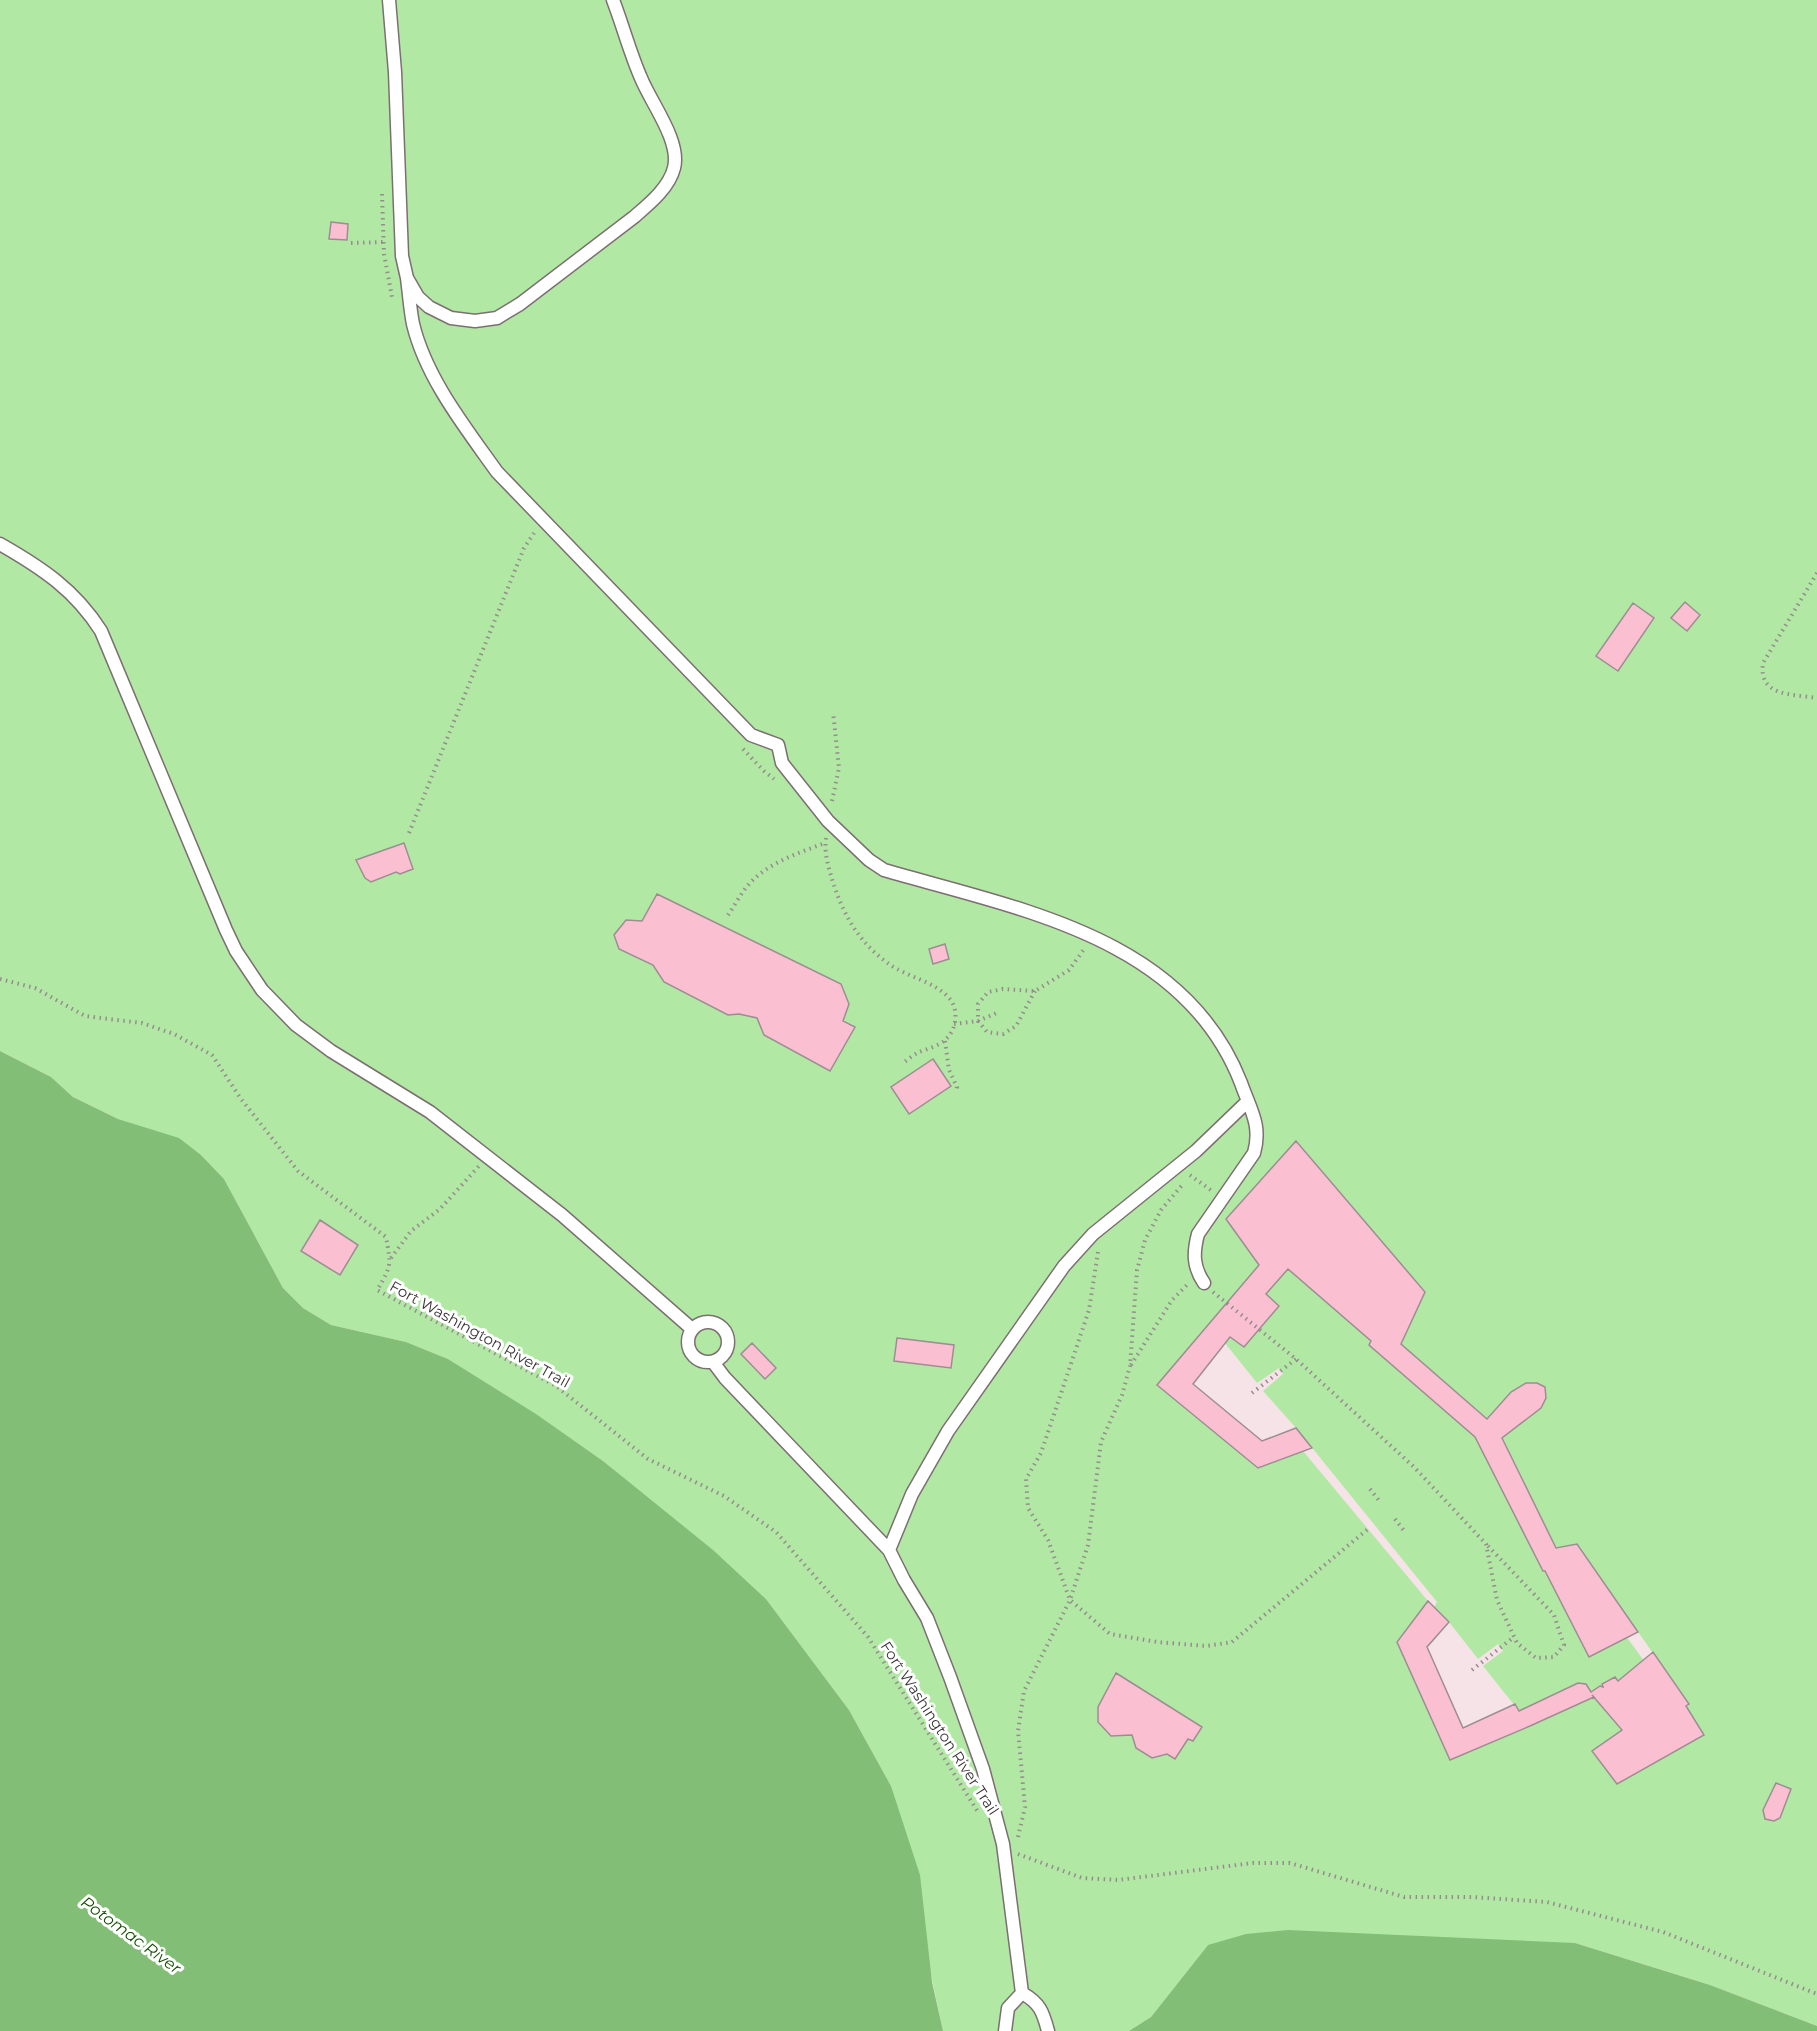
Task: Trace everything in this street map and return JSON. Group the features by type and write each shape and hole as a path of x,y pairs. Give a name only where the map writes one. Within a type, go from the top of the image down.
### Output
{"lane":[{"path":"389,0 396,72 401,242 413,324 436,380 469,433 497,472 751,735 778,745 782,764 792,777 828,821 869,860 884,870 1026,910 1068,925 1115,946 1138,960 1175,989 1195,1010 1227,1053 1257,1125 1258,1139 1254,1153 1198,1234 1194,1249 1195,1264 1201,1278"},
{"path":"407,278 418,297 442,315 461,321 497,318 520,304 634,217 647,206 669,180 675,166 672,141 641,79 613,0"},
{"path":"0,544 55,578 90,614 101,630 226,930 236,951 262,990 296,1025 331,1052 430,1112 562,1215 692,1329"},
{"path":"889,1550 912,1494 948,1431 1079,1247 1102,1226 1196,1152 1248,1101"},
{"path":"703,1322 709,1322 715,1323 725,1331 728,1343 723,1355 713,1362 700,1361 690,1353 687,1341 692,1329 703,1322"},
{"path":"713,1362 725,1378 889,1550 927,1618 983,1769 1004,1844 1022,1993 1008,2008 1005,2031"},
{"path":"1022,1993 1034,2000 1042,2010 1048,2031"}],"path":[{"path":"382,194 383,242 393,301"},
{"path":"351,243 401,242"},
{"path":"527,526 539,538"},
{"path":"409,833 524,548 534,532"},
{"path":"1817,573 1763,663 1762,672 1764,682 1777,692 1817,698"},
{"path":"833,712 839,768 825,843 828,864 840,904 859,936 889,964 947,996 954,1004 954,1024 945,1040 915,1054 903,1064"},
{"path":"739,745 771,778 784,780 792,777"},
{"path":"728,915 760,873 787,858 825,843"},
{"path":"1035,990 1004,989 988,992 978,1004 978,1021 987,1032 1003,1034 1016,1026 1035,990 1069,970 1091,937"},
{"path":"0,979 35,988 86,1016 142,1023 174,1034 213,1054 241,1099 298,1171 386,1237 390,1258"},
{"path":"954,1024 978,1021 999,1012"},
{"path":"945,1040 949,1070 957,1088 956,1092"},
{"path":"390,1258 411,1231 440,1209 487,1157"},
{"path":"1014,1852 1025,1807 1018,1731 1024,1691 1070,1600 1088,1545 1101,1442 1122,1395 1130,1366 1137,1270 1145,1240 1161,1210 1198,1167"},
{"path":"1190,1175 1223,1198"},
{"path":"1102,1226 1089,1310 1041,1453 1026,1479 1028,1508 1048,1540 1070,1600 1110,1634 1157,1642 1207,1646 1232,1642 1368,1528"},
{"name":"Fort Washington River Trail","path":"390,1258 390,1271 377,1290 556,1386 648,1459 724,1496 776,1532 868,1637 984,1820"},
{"path":"1130,1366 1172,1300 1201,1278"},
{"path":"1226,1303 1296,1359 1414,1467 1554,1615 1564,1645 1554,1657 1536,1658 1517,1643 1497,1600 1486,1544"},
{"path":"1252,1393 1296,1359"},
{"path":"1370,1489 1380,1503"},
{"path":"1395,1519 1405,1532"},
{"path":"1472,1670 1514,1637"},
{"path":"1004,1844 1014,1852 1041,1864 1082,1878 1118,1880 1253,1863 1290,1863 1404,1897 1472,1897 1547,1902 1662,1932 1817,1994"}],"shaded area":[{"path":"0,0 1817,0 1817,2026 1710,1985 1575,1943 1208,1945 1151,2017 1129,2031 943,2031 891,1786 849,1710 766,1599 603,1461 535,1414 448,1359 406,1342 331,1325 303,1308 283,1288 224,1179 201,1155 179,1139 118,1119 73,1097 51,1077 0,1051","holes":["1297,1141 1425,1292 1401,1344 1487,1419 1505,1398 1520,1387 1528,1384 1545,1387 1546,1398 1541,1408 1502,1437 1556,1548 1577,1544 1689,1705 1629,1738 1594,1697 1450,1760 1398,1642 1428,1601 1303,1451 1258,1467 1158,1386 1259,1265 1227,1219"]},
{"path":"1291,1266 1393,1305 1370,1345 1475,1437 1543,1571 1575,1566 1663,1687 1637,1703 1615,1677 1591,1692 1578,1683 1519,1711 1483,1666 1503,1651 1498,1644 1478,1659 1434,1607 1437,1602 1296,1428 1263,1391 1283,1374 1279,1368 1257,1383 1225,1343 1230,1336 1244,1347 1268,1317 1266,1294"}],"water":[{"name":"Potomac River","path":"0,1051 51,1077 73,1097 118,1119 179,1138 201,1155 224,1179 283,1288 303,1308 331,1325 406,1342 448,1359 536,1414 603,1461 713,1550 766,1599 849,1710 891,1786 920,1875 932,1982 943,2031 0,2031"},
{"path":"1288,1930 1575,1943 1710,1985 1817,2026 1817,2031 1129,2031 1151,2017 1208,1945 1246,1934"}],"building":[{"path":"331,222 348,224 347,240 329,239"},
{"path":"1685,602 1700,615 1687,631 1671,618"},
{"path":"1633,603 1654,618 1618,671 1596,656"},
{"path":"404,843 413,869 400,874 396,872 371,882 365,878 356,860"},
{"path":"657,894 841,984 849,1004 843,1021 855,1027 830,1071 764,1035 757,1018 739,1014 728,1015 664,982 653,965 619,949 614,935 626,920 642,921"},
{"path":"945,944 949,959 933,964 929,949"},
{"path":"933,1059 951,1086 909,1114 891,1087"},
{"path":"1296,1141 1425,1292 1401,1344 1487,1419 1511,1392 1526,1383 1537,1383 1545,1387 1546,1398 1541,1408 1502,1438 1556,1548 1577,1544 1638,1632 1589,1657 1475,1437 1369,1345 1371,1341 1288,1269 1266,1294 1279,1306 1244,1347 1230,1337 1193,1384 1262,1441 1296,1428 1312,1448 1258,1468 1157,1385 1259,1265 1226,1219"},
{"path":"320,1220 358,1245 340,1275 301,1251"},
{"path":"897,1338 954,1345 951,1368 894,1361"},
{"path":"752,1343 776,1368 765,1379 741,1354"},
{"path":"1428,1601 1449,1622 1427,1647 1463,1728 1515,1704 1519,1711 1578,1683 1586,1684 1591,1692 1600,1686 1603,1687 1602,1684 1615,1677 1618,1681 1653,1652 1689,1704 1686,1706 1704,1735 1617,1784 1592,1751 1622,1730 1594,1697 1450,1760 1397,1642"},
{"path":"1116,1673 1202,1727 1193,1741 1188,1739 1175,1759 1167,1754 1152,1758 1136,1748 1132,1735 1111,1736 1098,1722 1098,1707"},
{"path":"1776,1783 1791,1789 1780,1818 1774,1821 1765,1819 1763,1810"}]}
